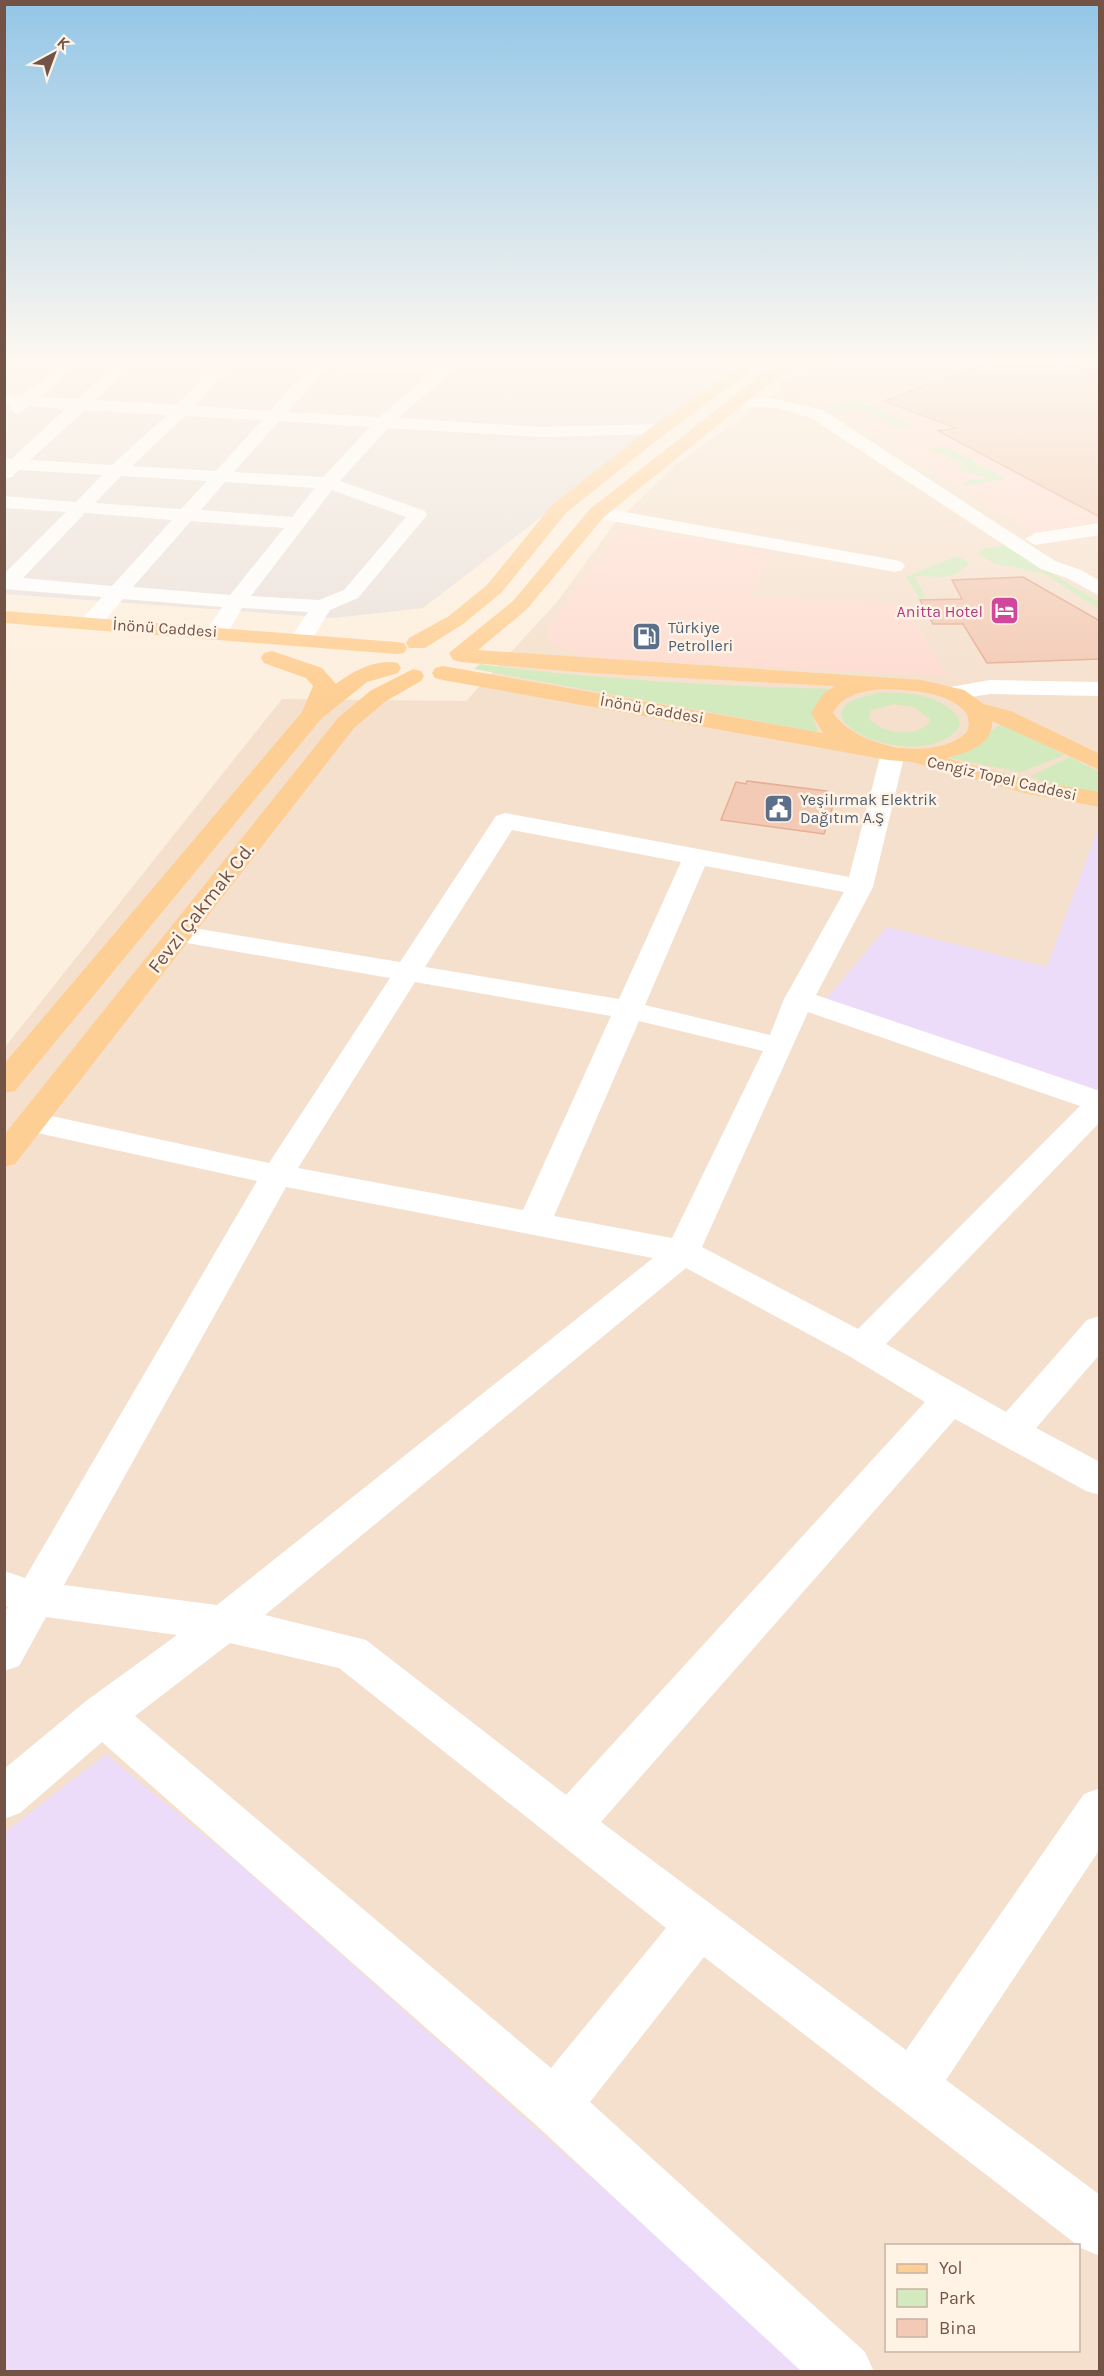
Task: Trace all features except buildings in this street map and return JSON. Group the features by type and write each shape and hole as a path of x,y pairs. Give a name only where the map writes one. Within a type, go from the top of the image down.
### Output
{"main road":[{"path":"401,660 494,589 559,509 606,472"},
{"path":"443,673 458,666 461,662 460,654 500,624 520,605 597,513 649,472"},
{"path":"520,605 520,636 541,652 590,666"},
{"name":"İnönü Caddesi","path":"4,617 300,639 401,660 443,673 886,751"},
{"name":"İnönü Caddesi","path":"96,645 272,658 401,660 438,643 460,654 590,666 929,686 965,702"},
{"path":"272,658 314,673 325,685 313,714"},
{"name":"Fevzi Çakmak Cd.","path":"4,1084 313,714 359,677 401,660"},
{"name":"Fevzi Çakmak Cd.","path":"4,1156 346,723 378,696 401,660"},
{"path":"879,682 856,686 837,693 826,702 822,713 826,725 840,737 886,751 953,749 970,742 980,732 982,720 965,702"},
{"path":"965,702 1005,717 1100,763"},
{"name":"Cengiz Topel Caddesi","path":"886,751 1028,787 1100,800"}],"street":[{"path":"6,583 115,472"},
{"path":"6,583 236,603 322,606 351,594 418,515 328,483 150,472"},
{"path":"90,623 225,472"},
{"path":"217,632 236,603 338,472"},
{"path":"905,472 1048,566 1074,574 1100,590"},
{"path":"927,472 1073,563 1074,574"},
{"path":"4,502 298,523"},
{"path":"597,513 895,566"},
{"path":"1035,540 1100,529"},
{"path":"300,639 322,606"},
{"path":"965,702 990,687 1100,689"},
{"path":"965,702 996,706 1100,704"},
{"path":"4,1798 102,1715 224,1624 683,1252 780,1046 799,999 860,887 886,751"},
{"path":"4,1653 21,1593 277,1175 409,974 505,821 860,887"},
{"path":"535,1222 697,855"},
{"path":"181,934 630,1010 780,1046"},
{"path":"799,999 1100,1103 862,1347"},
{"path":"33,1122 277,1175 535,1222 683,1252 862,1347 950,1399 1100,1480"},
{"path":"1011,1431 1100,1329"},
{"path":"569,1826 950,1399"},
{"path":"21,1593 224,1624 351,1653 569,1826 1100,2229"},
{"path":"102,1715 554,2105 845,2372"},
{"path":"912,2086 1100,1809"},
{"path":"554,2105 699,1925"}],"shaded area":[{"path":"4,472 600,472 423,608 333,618 5,594"},
{"path":"669,472 1099,472 1099,2371 5,2372 5,1047 282,699 466,701 557,602 615,523"},
{"path":"935,472 1099,472 1099,522 1036,533"},
{"path":"621,527 773,552 751,596 903,603 947,676 590,658 554,645 545,633"},
{"path":"1099,825 1099,1098 825,1000 887,927 1047,967"},
{"path":"106,1754 237,1862 809,2371 5,2372 5,1832"}],"green space":[{"path":"966,472 993,472 1006,479 965,486 963,484 969,480 989,479"},
{"path":"1005,545 1099,602 1099,609 1043,573 993,563 977,553 985,548"},
{"path":"957,556 967,561 968,565 954,575 915,576 925,598 920,599 906,577"},
{"path":"480,664 657,681 834,689 819,702 813,717 818,732 474,669"},
{"path":"879,693 922,696 951,709 958,717 960,725 942,740 918,746 891,744 866,737 848,726 842,714 850,702","holes":["894,704 914,707 930,719 929,723 916,731 890,731 869,719 871,710"]},
{"path":"1002,724 1065,755 1021,772 949,758"},
{"path":"1070,757 1099,772 1099,795 1051,786 1031,776"}],"place":[{"name":"Anitta Hotel","path":"1004,611"},
{"name":"Türkiye Petrolleri","path":"647,636"},
{"name":"Yeşilırmak Elektrik Dağıtım A.Ş","path":"779,808"}]}
